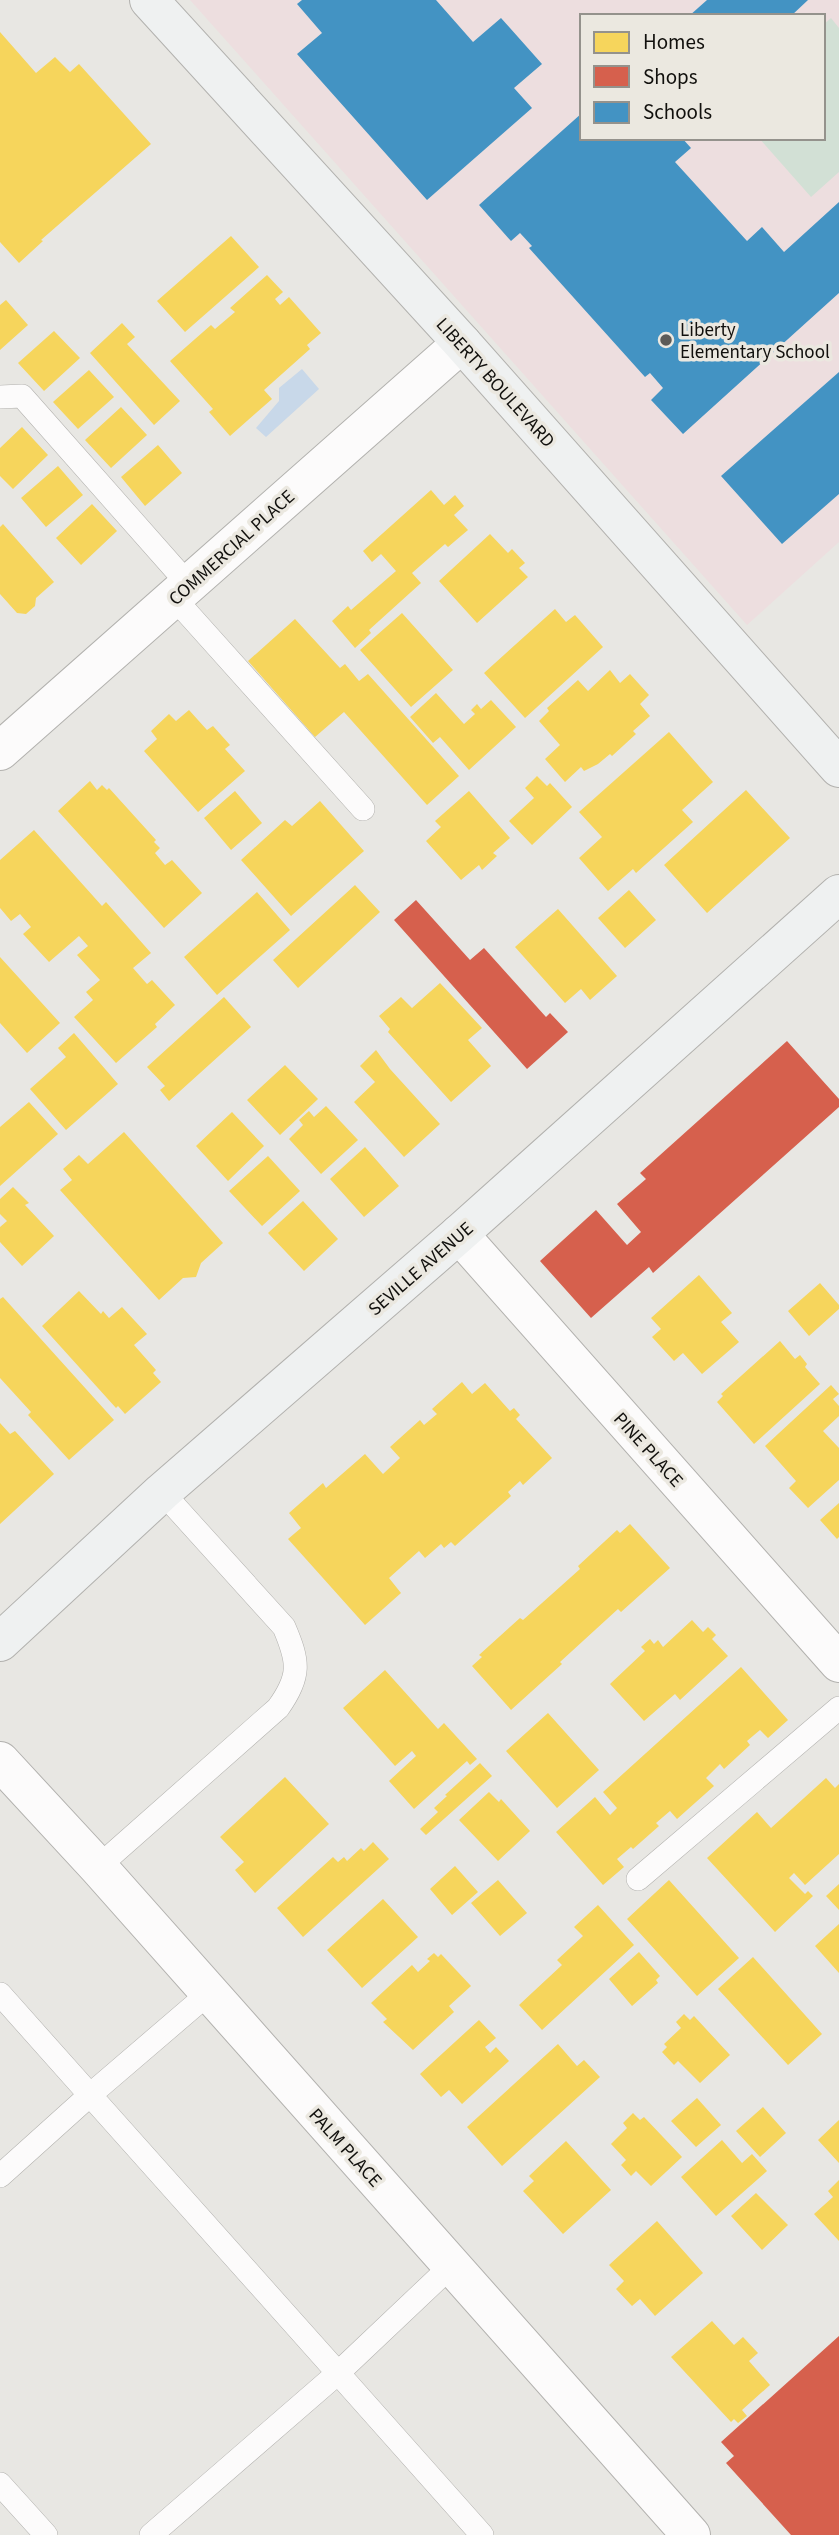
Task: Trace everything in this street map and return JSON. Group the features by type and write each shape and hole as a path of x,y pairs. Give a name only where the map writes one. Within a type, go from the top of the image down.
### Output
{"street":[{"name":"LIBERTY BOULEVARD","path":"149,0 462,343 839,768"},
{"name":"COMMERCIAL PLACE","path":"0,751 462,343"},
{"name":"SEVILLE AVENUE","path":"0,1642 162,1492 459,1234 839,894"},
{"name":"PINE PLACE","path":"459,1234 839,1663"},
{"name":"PALM PLACE","path":"0,1760 691,2535"}],"lane":[{"path":"0,397 22,396 181,592 363,809"},
{"path":"98,1867 278,1708 290,1691 296,1675 295,1652 284,1627 162,1492"},
{"path":"638,1879 839,1708"},
{"path":"0,2176 209,1993"},
{"path":"0,1994 482,2535"},
{"path":"151,2535 338,2372 452,2266"},
{"path":"0,2484 46,2535"}],"shaded area":[{"name":"Liberty Elementary School","path":"190,0 839,0 839,542 747,625"},
{"path":"831,18 839,28 839,172 811,197 761,140 825,140 825,23"}],"water":[{"path":"302,369 319,389 266,437 256,428 279,401 279,388"}],"building: Homes":[{"path":"0,32 36,73 55,57 70,72 79,64 151,144 41,240 43,241 19,263 0,242"},
{"path":"231,236 259,267 185,332 157,301"},
{"path":"267,275 283,292 275,299 280,305 289,297 321,333 307,345 310,349 264,390 272,399 230,436 209,412 213,409 170,361 211,325 215,329 235,312 230,308"},
{"path":"6,300 28,325 0,350 0,305"},
{"path":"122,323 135,337 127,344 180,401 154,425 90,353"},
{"path":"54,331 80,358 44,391 18,363"},
{"path":"89,370 114,397 78,429 53,402"},
{"path":"121,407 147,435 111,468 85,440"},
{"path":"22,427 48,455 13,489 0,476 0,448"},
{"path":"158,445 182,473 145,506 121,477"},
{"path":"58,466 83,495 46,527 21,498"},
{"path":"431,490 444,505 455,495 464,506 454,515 468,530 448,547 445,544 412,573 421,583 369,630 371,633 355,648 332,621 348,606 351,610 396,571 381,554 372,562 363,551"},
{"path":"92,504 117,531 81,565 56,538"},
{"path":"3,524 54,582 36,598 35,606 26,614 17,613 0,594 0,527"},
{"path":"490,534 508,553 512,549 525,563 519,568 528,577 477,623 439,581"},
{"path":"555,609 566,622 575,615 603,647 525,718 484,673"},
{"path":"402,613 453,670 411,707 360,650"},
{"path":"295,619 340,668 345,664 359,681 368,674 459,776 427,805 344,712 315,737 248,661"},
{"path":"610,670 620,683 630,674 649,695 640,704 650,716 633,731 636,734 612,756 610,754 584,771 581,767 565,782 545,759 560,745 539,721 549,711 547,708 578,680 588,691"},
{"path":"436,693 464,724 475,714 471,710 477,704 481,709 491,700 516,727 469,770 440,737 433,743 410,717"},
{"path":"189,710 207,730 213,726 230,745 225,749 245,771 198,812 144,751 157,739 151,731 169,714 176,721"},
{"path":"669,732 713,782 682,810 693,822 636,873 633,869 608,891 579,858 602,837 579,812"},
{"path":"537,776 547,786 550,783 572,807 532,845 509,821 534,798 525,788"},
{"path":"90,781 97,790 102,785 107,790 109,788 156,840 154,842 160,848 155,853 165,865 172,860 202,893 164,928 58,811"},
{"path":"746,790 790,838 707,913 664,865"},
{"path":"235,791 262,823 231,850 204,818"},
{"path":"469,791 510,838 493,853 497,856 482,870 479,865 461,880 426,841 441,827 435,821"},
{"path":"320,801 364,851 291,916 241,860 285,820 292,826"},
{"path":"34,830 102,906 106,902 151,953 133,968 147,984 152,980 175,1005 155,1024 157,1027 116,1063 74,1017 93,1000 86,992 100,980 77,955 88,946 79,936 49,962 23,934 31,927 20,914 11,921 0,908 0,860"},
{"path":"355,885 380,912 298,988 273,960"},
{"path":"629,890 656,920 625,948 598,918"},
{"path":"257,892 290,930 217,995 184,957"},
{"path":"558,909 617,976 590,1000 581,989 565,1003 515,947"},
{"path":"0,957 60,1023 27,1053 0,1023"},
{"path":"440,983 482,1028 468,1040 491,1066 451,1102 388,1032 390,1029 379,1016 401,997 412,1008"},
{"path":"224,997 251,1027 169,1101 160,1090 165,1086 147,1067"},
{"path":"74,1033 118,1084 66,1130 30,1089 66,1057 58,1048"},
{"path":"376,1050 440,1124 404,1157 354,1102 375,1082 360,1066"},
{"path":"285,1065 318,1099 280,1135 247,1100"},
{"path":"29,1102 58,1134 0,1186 0,1127"},
{"path":"326,1106 358,1140 321,1174 289,1139 303,1125 299,1120 309,1111 314,1117"},
{"path":"232,1112 264,1146 228,1181 196,1146"},
{"path":"124,1132 223,1243 201,1263 196,1277 183,1278 159,1300 60,1190 72,1180 63,1169 79,1155 88,1164"},
{"path":"365,1147 399,1186 364,1217 330,1179"},
{"path":"268,1156 300,1191 262,1226 229,1191"},
{"path":"13,1187 29,1203 25,1205 54,1236 22,1266 0,1242 0,1227 7,1221 0,1214 0,1199"},
{"path":"303,1201 338,1239 304,1271 268,1233"},
{"path":"699,1275 732,1313 721,1322 739,1342 702,1374 683,1353 674,1361 652,1337 661,1329 651,1318"},
{"path":"820,1283 839,1305 839,1309 809,1336 788,1311"},
{"path":"79,1291 101,1314 103,1311 109,1318 122,1307 147,1334 134,1345 156,1370 153,1373 161,1382 125,1414 118,1406 116,1408 42,1326"},
{"path":"3,1297 114,1420 69,1460 28,1415 31,1412 0,1378 0,1299"},
{"path":"780,1341 795,1359 800,1355 807,1364 805,1367 820,1384 754,1444 717,1402 723,1396 721,1394"},
{"path":"462,1382 472,1394 485,1383 510,1411 514,1408 520,1415 516,1419 552,1458 523,1485 520,1481 508,1492 511,1496 455,1546 451,1542 444,1548 441,1544 425,1558 419,1551 389,1578 401,1593 365,1625 288,1539 301,1528 289,1513 323,1483 326,1488 365,1454 383,1474 400,1458 390,1447 420,1420 424,1425 437,1414 432,1409"},
{"path":"831,1385 839,1394 833,1399 839,1406 839,1416 823,1431 839,1448 839,1480 808,1508 789,1488 796,1481 765,1446"},
{"path":"0,1423 10,1434 15,1431 54,1474 0,1524"},
{"path":"839,1503 839,1537 837,1539 820,1520"},
{"path":"630,1524 670,1568 621,1612 618,1609 511,1710 472,1666 482,1657 479,1655 580,1569 578,1566 617,1530 620,1533"},
{"path":"692,1620 703,1632 708,1627 716,1635 712,1639 728,1656 680,1700 675,1694 644,1721 610,1684 645,1651 641,1647 650,1639 654,1644 658,1640 663,1647"},
{"path":"741,1667 788,1720 768,1738 760,1730 747,1741 750,1745 724,1769 720,1764 706,1778 714,1786 677,1819 670,1811 656,1823 659,1826 617,1859 624,1867 603,1885 556,1832 595,1797 610,1815 617,1808 603,1792"},
{"path":"385,1670 438,1729 444,1723 477,1759 470,1765 467,1761 414,1809 389,1781 416,1756 412,1751 395,1766 343,1708"},
{"path":"548,1713 599,1770 557,1808 506,1751"},
{"path":"480,1763 492,1776 426,1835 420,1829 438,1812 434,1808"},
{"path":"285,1777 329,1824 255,1893 235,1870 244,1862 220,1837"},
{"path":"826,1778 835,1788 839,1784 839,1854 805,1885 794,1873 789,1878 805,1894 808,1891 813,1896 775,1932 707,1858 757,1812 771,1828"},
{"path":"489,1792 499,1802 501,1799 530,1831 498,1861 459,1820"},
{"path":"373,1842 389,1859 303,1937 277,1908 333,1857 338,1862 344,1857 347,1861 361,1848 364,1851"},
{"path":"455,1866 478,1892 452,1915 430,1889"},
{"path":"498,1880 527,1913 500,1936 471,1903"},
{"path":"669,1880 739,1958 697,1996 627,1919"},
{"path":"839,1884 839,1910 826,1896"},
{"path":"383,1899 418,1937 362,1988 327,1950"},
{"path":"598,1905 634,1945 542,2030 519,2005 562,1965 557,1960 583,1936 574,1927"},
{"path":"839,1924 839,1973 815,1946"},
{"path":"639,1952 660,1976 656,1980 658,1983 632,2006 609,1979"},
{"path":"434,1953 438,1957 441,1954 471,1986 449,2006 454,2012 413,2050 383,2022 387,2019 371,2003 412,1965 418,1972"},
{"path":"753,1957 822,2034 788,2065 718,1989"},
{"path":"684,2014 690,2020 694,2016 730,2055 700,2083 678,2061 674,2065 662,2052 667,2047 664,2044 681,2028 676,2022"},
{"path":"479,2020 496,2038 485,2047 490,2053 496,2047 509,2061 462,2104 449,2090 441,2097 420,2074"},
{"path":"558,2044 577,2066 584,2060 600,2077 502,2166 467,2127"},
{"path":"697,2098 721,2125 696,2147 671,2121"},
{"path":"763,2107 786,2133 760,2157 736,2131"},
{"path":"633,2113 640,2120 644,2117 682,2157 651,2186 636,2171 631,2176 621,2165 626,2160 611,2144 627,2128 623,2123"},
{"path":"839,2120 839,2163 818,2140"},
{"path":"722,2140 742,2163 752,2154 767,2171 716,2216 681,2177"},
{"path":"566,2141 611,2190 563,2234 523,2191 534,2181 529,2176"},
{"path":"839,2180 839,2241 814,2214 833,2197 828,2191"},
{"path":"756,2193 788,2225 762,2250 731,2216"},
{"path":"657,2221 703,2273 655,2316 640,2299 632,2306 616,2289 624,2281 609,2265"},
{"path":"712,2321 734,2345 743,2337 758,2353 749,2361 770,2385 742,2410 747,2416 738,2423 734,2419 731,2422 671,2357"}],"building: Shops":[{"path":"416,900 470,960 484,948 546,1017 550,1013 568,1032 527,1069 394,920"},
{"path":"787,1041 839,1099 839,1107 653,1273 649,1267 591,1318 540,1261 596,1210 627,1245 641,1232 617,1204 646,1179 640,1173"},
{"path":"839,2336 839,2535 791,2535 726,2463 734,2456 721,2442"}],"building: Schools":[{"path":"302,0 436,0 473,42 501,18 542,64 514,88 532,108 427,200 297,54 322,33 297,4"},
{"path":"707,0 808,0 793,14 691,14"},
{"path":"580,115 580,140 684,140 691,148 675,162 747,241 762,227 784,252 839,202 839,293 683,434 651,400 663,388 650,373 645,377 529,248 532,246 520,233 511,241 479,205"},
{"path":"839,372 839,494 782,544 721,476"}],"place":[{"name":"Liberty Elementary School","path":"666,340"}]}
